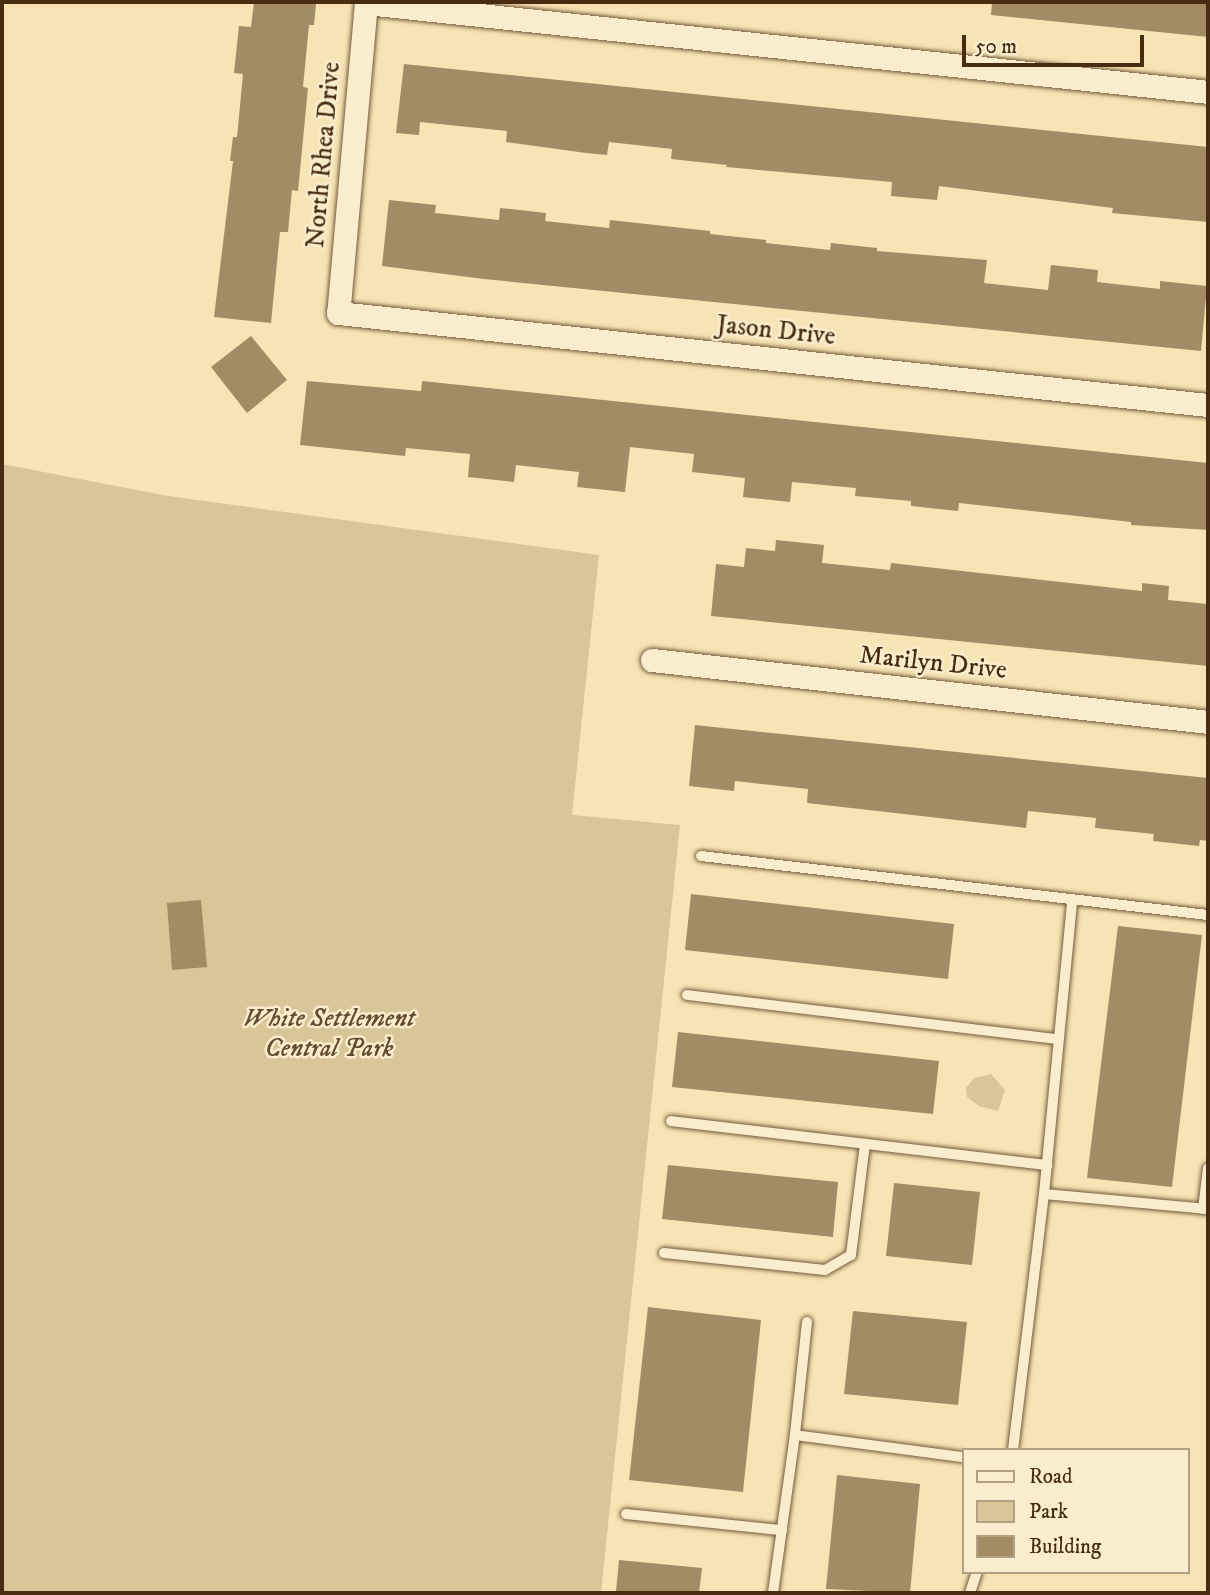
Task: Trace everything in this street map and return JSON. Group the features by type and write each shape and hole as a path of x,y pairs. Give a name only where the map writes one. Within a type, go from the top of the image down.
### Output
{"street":[{"path":"366,2 1208,92"},
{"name":"North Rhea Drive","path":"338,313 366,2"},
{"name":"Jason Drive","path":"338,313 1208,405"},
{"name":"Marilyn Drive","path":"652,660 1208,722"}],"lane":[{"path":"701,856 1208,915"},
{"path":"1013,1448 1044,1194 1072,901"},
{"path":"687,995 1058,1039"},
{"path":"671,1121 1047,1165"},
{"path":"664,1253 825,1270 851,1255 865,1144"},
{"path":"1044,1194 1206,1209 1208,1168"},
{"path":"773,1593 795,1435 807,1322"},
{"path":"795,1435 962,1457"},
{"path":"626,1514 782,1530"},
{"path":"970,1593 975,1574"}],"green space":[{"name":"White Settlement Central Park","path":"2,464 168,496 599,555 572,815 680,825 601,1593 2,1593"},
{"path":"991,1074 1005,1090 998,1111 979,1106 967,1097 966,1088 974,1078"}],"building":[{"path":"254,2 316,4 314,25 309,25 303,87 308,88 298,191 292,190 288,232 280,232 271,323 214,317 233,161 230,161 233,137 237,137 243,74 234,73 239,26 251,27"},
{"path":"992,2 1208,2 1208,37 991,15"},
{"path":"404,64 1208,147 1208,222 1112,213 1113,208 939,186 937,200 891,196 892,182 726,167 727,165 671,159 672,149 609,142 607,155 506,142 507,131 420,122 419,135 396,133"},
{"path":"389,200 436,205 435,213 499,220 500,208 546,213 545,221 609,228 610,220 710,231 710,234 766,240 766,243 830,250 831,243 877,248 877,251 987,260 984,283 1048,290 1051,265 1098,270 1097,282 1160,289 1160,281 1207,286 1201,351 484,279 382,266"},
{"path":"251,336 287,380 247,413 211,367"},
{"path":"307,381 421,391 422,381 1208,463 1208,530 1131,525 1131,522 959,503 958,511 911,506 911,501 855,496 856,488 792,482 790,502 743,497 745,478 692,472 694,454 630,447 625,492 577,487 579,472 516,465 514,482 468,477 470,454 406,448 405,456 300,445"},
{"path":"776,540 824,545 822,563 890,570 891,563 1142,591 1142,583 1169,586 1168,600 1208,604 1208,666 711,616 716,564 744,567 746,548 775,551"},
{"path":"695,725 1208,778 1208,841 1200,840 1199,846 1153,841 1154,834 1095,828 1096,818 1028,811 1026,828 807,803 808,789 735,781 734,791 689,786"},
{"path":"691,894 954,924 948,979 685,950"},
{"path":"201,900 207,967 172,970 167,903"},
{"path":"1118,926 1202,935 1172,1187 1087,1178"},
{"path":"678,1032 939,1061 933,1114 672,1087"},
{"path":"668,1165 838,1182 833,1237 662,1219"},
{"path":"894,1183 980,1192 972,1265 886,1256"},
{"path":"648,1307 761,1320 743,1492 629,1480"},
{"path":"853,1311 967,1322 958,1405 844,1394"},
{"path":"837,1475 920,1484 910,1593 826,1589"},
{"path":"619,1560 702,1568 699,1593 616,1591"}]}
